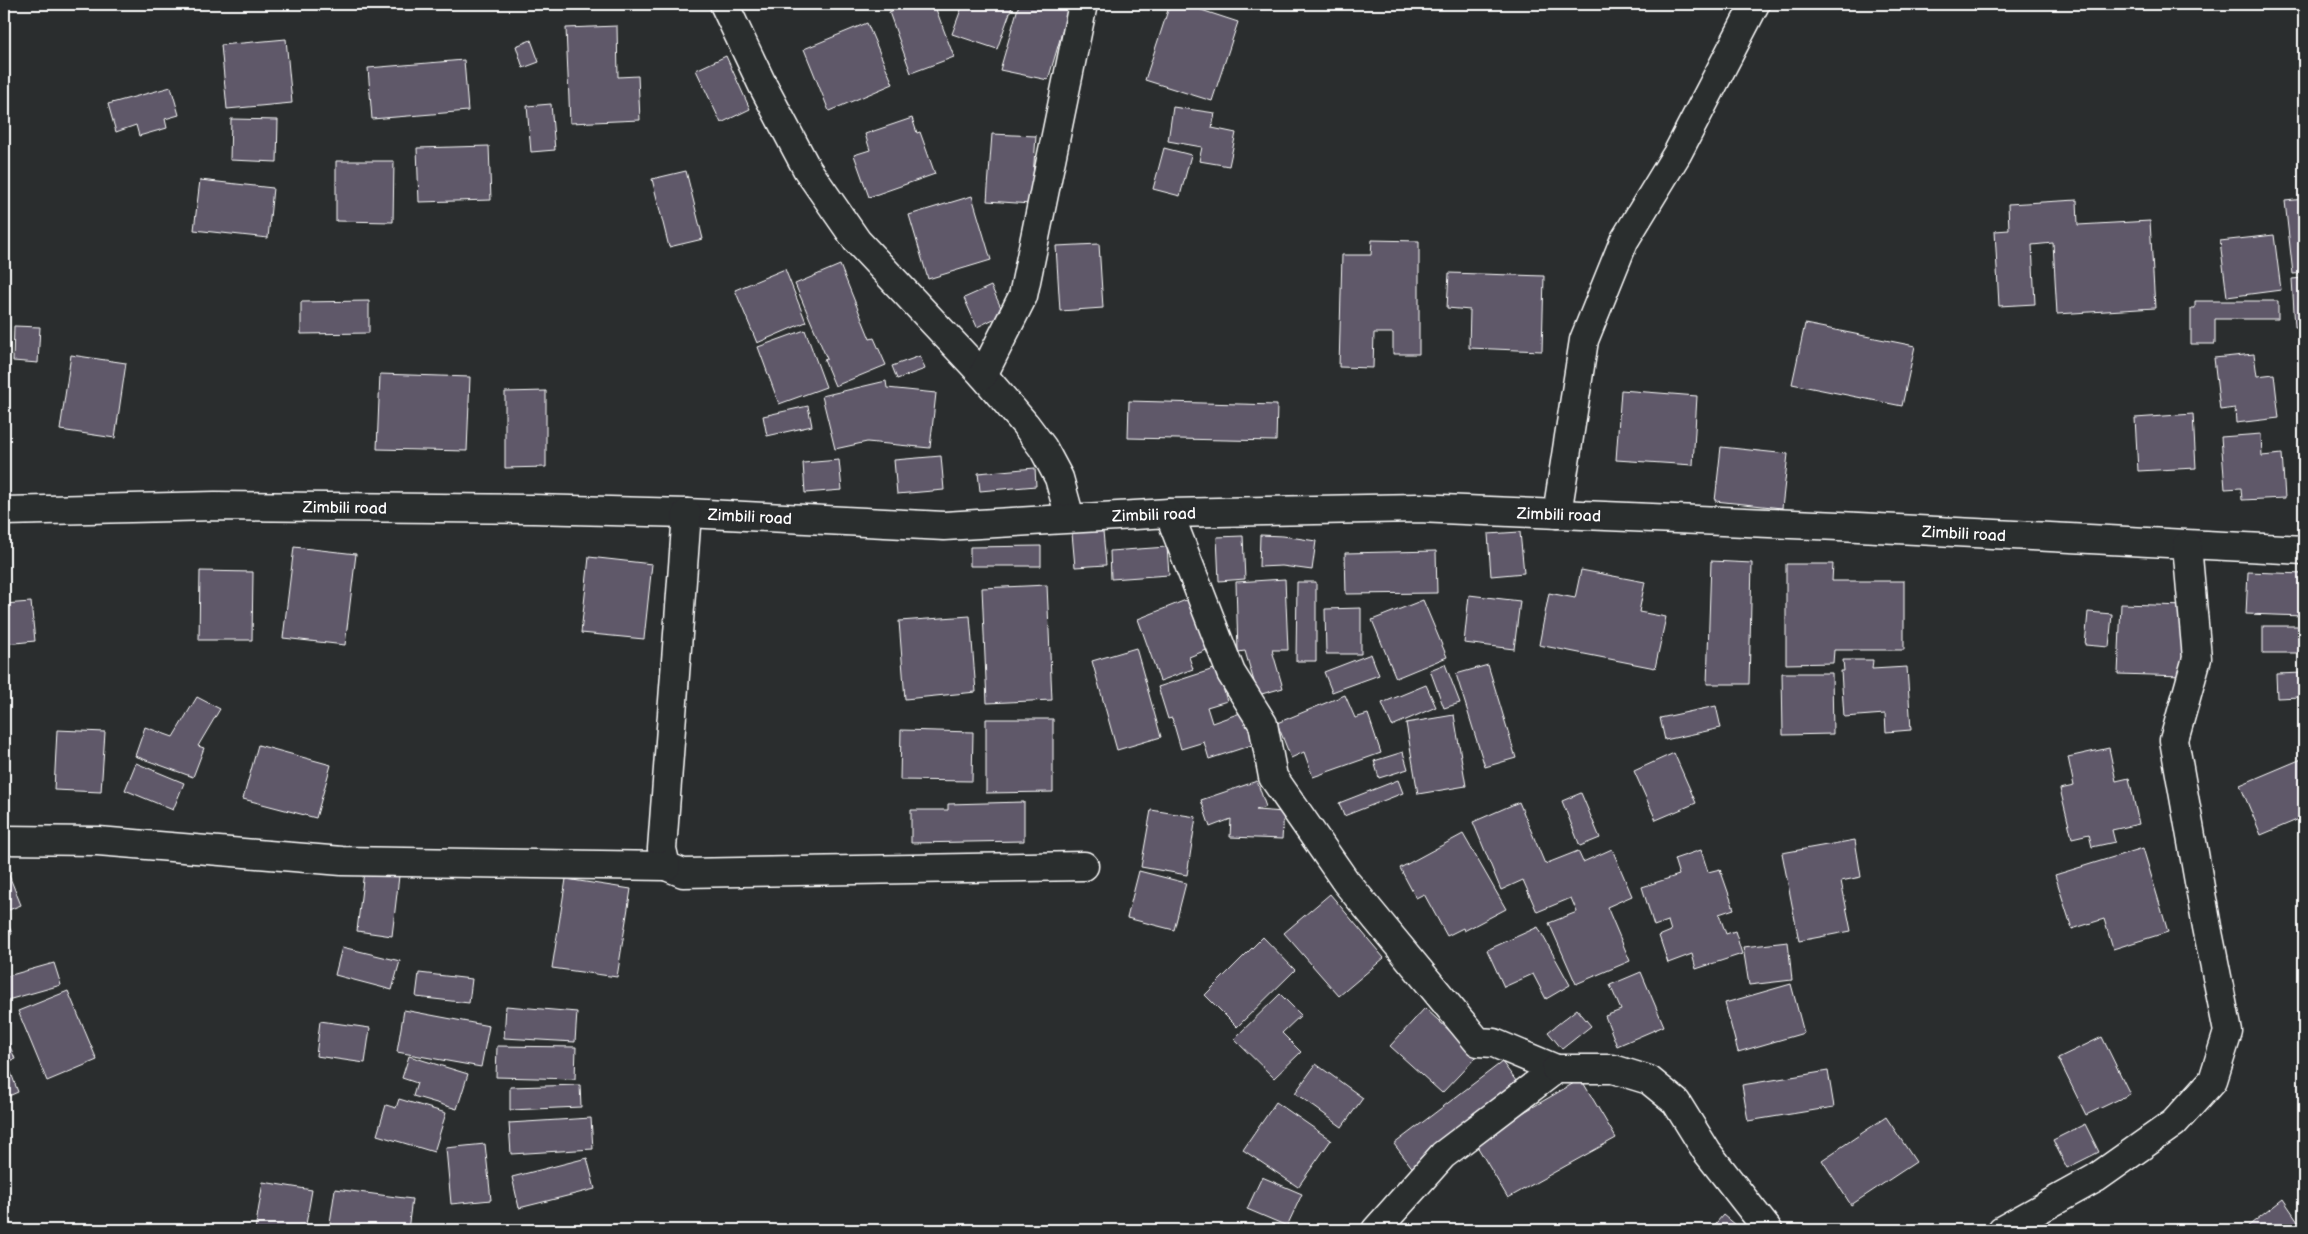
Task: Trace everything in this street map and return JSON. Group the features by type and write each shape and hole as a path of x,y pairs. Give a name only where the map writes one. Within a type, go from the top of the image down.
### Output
{"street":[{"path":"724,4 763,86 807,169 858,241 983,375 1043,448 1059,478 1070,518"},
{"path":"983,375 1023,296 1083,4"},
{"path":"1557,514 1584,340 1624,241 1677,154 1755,4"},
{"name":"Zimbili road","path":"4,511 225,506 687,513 944,526 1169,513 1418,508 1839,526 2304,550"},
{"path":"666,866 662,849 687,513"},
{"path":"1169,513 1231,673 1263,724 1273,777 1346,882 1478,1042 1494,1043 1556,1069 1613,1069 1649,1080 1676,1102 1708,1152 1768,1230"},
{"path":"2002,1230 2096,1178 2174,1123 2213,1080 2228,1032 2207,927 2174,740 2197,658 2187,545"},
{"path":"4,840 98,841 342,861 666,866 683,873 1084,866"},
{"path":"1376,1230 1443,1154 1556,1069"}],"building":[{"path":"912,4 934,4 954,57 911,73 889,12"},
{"path":"963,4 1013,4 997,49 952,34"},
{"path":"1019,4 1070,5 1048,80 1000,70"},
{"path":"1170,4 1183,4 1238,22 1212,101 1145,80"},
{"path":"867,23 893,84 829,111 804,49"},
{"path":"617,26 618,77 638,76 640,120 570,123 566,28"},
{"path":"286,39 292,103 227,109 221,45"},
{"path":"531,40 539,62 523,68 516,46"},
{"path":"726,56 750,109 721,123 696,70"},
{"path":"464,60 468,111 372,119 368,68"},
{"path":"171,87 179,115 165,119 167,128 139,136 136,125 116,132 108,104"},
{"path":"551,104 555,150 531,152 527,106"},
{"path":"1173,107 1215,113 1212,128 1236,133 1229,166 1199,161 1202,147 1168,141"},
{"path":"912,118 917,133 920,132 935,174 869,197 854,155 870,150 865,134"},
{"path":"231,119 278,120 277,162 230,160"},
{"path":"992,134 1036,136 1031,204 987,201"},
{"path":"489,146 491,200 419,202 417,148"},
{"path":"1164,148 1191,155 1180,196 1153,189"},
{"path":"336,161 394,161 393,222 336,221"},
{"path":"686,171 703,239 669,247 652,179"},
{"path":"200,180 273,188 268,238 194,230"},
{"path":"972,196 991,260 928,279 909,215"},
{"path":"2304,199 2304,273 2293,274 2285,201"},
{"path":"2077,200 2078,225 2150,221 2155,308 2057,314 2053,243 2032,245 2035,304 1999,306 1995,231 2009,230 2008,204"},
{"path":"2274,235 2281,290 2227,297 2220,241"},
{"path":"1372,240 1419,241 1419,354 1393,354 1393,333 1374,333 1373,368 1339,367 1342,255 1371,255"},
{"path":"1099,244 1103,308 1060,311 1056,246"},
{"path":"840,265 870,339 874,338 886,365 835,386 824,360 827,359 795,284"},
{"path":"785,269 806,322 757,343 735,290"},
{"path":"1449,273 1544,276 1542,351 1469,348 1470,310 1447,308"},
{"path":"2304,278 2304,327 2295,327 2292,279"},
{"path":"991,286 1004,314 977,327 964,298"},
{"path":"369,301 369,333 301,334 301,302"},
{"path":"2195,301 2278,301 2278,319 2215,319 2215,344 2191,344 2191,308 2195,308"},
{"path":"1805,324 1915,346 1902,406 1792,384"},
{"path":"14,326 40,327 38,363 13,361"},
{"path":"805,330 826,387 779,404 758,347"},
{"path":"2254,354 2257,376 2274,374 2279,418 2236,423 2235,408 2220,410 2214,358"},
{"path":"71,355 126,363 115,438 60,430"},
{"path":"920,356 925,369 897,379 892,366"},
{"path":"380,374 470,377 467,451 377,449"},
{"path":"886,381 887,388 936,393 930,448 867,442 835,449 822,396"},
{"path":"1621,390 1697,396 1693,465 1616,460"},
{"path":"546,391 546,467 505,468 505,392"},
{"path":"1129,401 1277,405 1276,441 1128,438"},
{"path":"808,406 812,426 767,436 763,416"},
{"path":"2193,414 2196,468 2138,471 2135,418"},
{"path":"2261,434 2262,456 2282,454 2285,498 2242,500 2241,488 2225,489 2221,437"},
{"path":"1721,447 1788,454 1782,508 1715,501"},
{"path":"941,456 944,490 897,494 894,460"},
{"path":"839,460 842,490 805,493 803,463"},
{"path":"1035,468 1036,486 980,491 978,473"},
{"path":"1103,531 1106,565 1075,567 1072,533"},
{"path":"1520,532 1524,573 1491,576 1488,534"},
{"path":"1260,535 1316,541 1312,570 1282,566 1259,567"},
{"path":"1243,536 1245,579 1219,581 1217,537"},
{"path":"1041,546 1041,566 970,566 970,547"},
{"path":"294,547 356,554 345,645 283,638"},
{"path":"1167,547 1169,575 1111,579 1110,551"},
{"path":"1436,551 1437,593 1346,594 1345,553"},
{"path":"589,557 652,564 644,639 581,633"},
{"path":"1711,561 1752,563 1749,684 1707,684"},
{"path":"1786,564 1833,564 1832,581 1904,581 1904,650 1834,650 1833,663 1786,664"},
{"path":"1581,570 1645,582 1639,612 1666,617 1655,668 1539,645 1549,593 1575,598"},
{"path":"200,571 253,572 252,640 199,640"},
{"path":"2248,572 2304,574 2304,616 2246,614"},
{"path":"1285,579 1288,650 1272,650 1283,688 1258,695 1245,651 1238,652 1236,582"},
{"path":"1297,582 1316,582 1316,661 1296,661"},
{"path":"1047,585 1052,700 987,703 982,588"},
{"path":"1469,595 1520,601 1514,649 1464,643"},
{"path":"1191,598 1209,649 1189,657 1193,669 1160,681 1138,619"},
{"path":"1423,600 1447,657 1396,678 1372,620"},
{"path":"31,602 35,641 6,644 4,604"},
{"path":"2121,604 2187,606 2184,676 2118,674"},
{"path":"1361,608 1361,654 1326,654 1325,609"},
{"path":"2088,612 2112,614 2109,647 2085,645"},
{"path":"970,616 976,692 905,699 899,621"},
{"path":"2263,626 2304,626 2304,653 2263,653"},
{"path":"1136,648 1161,737 1117,750 1092,661"},
{"path":"1371,654 1379,675 1332,692 1324,672"},
{"path":"1843,660 1873,660 1872,669 1907,667 1911,730 1886,732 1885,714 1844,717 1841,671 1844,671"},
{"path":"1445,664 1460,703 1444,708 1430,670"},
{"path":"1488,665 1516,758 1485,767 1456,674"},
{"path":"1217,668 1227,701 1207,707 1212,723 1246,711 1255,744 1209,759 1204,742 1181,749 1172,718 1168,719 1158,687"},
{"path":"1782,673 1832,673 1833,734 1783,735"},
{"path":"2304,673 2303,723 2301,697 2277,698 2276,674"},
{"path":"1426,685 1436,707 1392,726 1382,703"},
{"path":"1345,695 1355,718 1368,714 1381,753 1313,777 1304,752 1291,758 1277,723"},
{"path":"197,697 220,709 198,746 204,748 193,777 135,756 145,727 173,737"},
{"path":"1716,706 1721,728 1665,740 1660,718"},
{"path":"1454,715 1466,786 1418,794 1406,723"},
{"path":"986,719 1053,719 1053,792 986,793"},
{"path":"57,730 105,732 101,792 54,790"},
{"path":"901,730 973,732 972,781 900,780"},
{"path":"258,745 331,765 316,818 243,799"},
{"path":"2109,748 2116,781 2129,778 2139,824 2112,830 2115,842 2092,847 2089,834 2072,838 2060,789 2074,786 2068,757"},
{"path":"1403,752 1408,769 1379,778 1374,761"},
{"path":"1674,753 1696,803 1656,820 1634,771"},
{"path":"2304,758 2304,817 2261,835 2240,785"},
{"path":"136,763 184,783 173,810 125,790"},
{"path":"1398,780 1403,793 1344,816 1339,803"},
{"path":"1257,781 1266,807 1256,810 1284,812 1282,839 1230,837 1231,819 1210,827 1201,800"},
{"path":"1581,793 1600,838 1580,846 1562,801"},
{"path":"1024,802 1024,841 911,843 911,810 948,810 948,804"},
{"path":"1519,802 1545,864 1578,851 1583,862 1612,849 1632,896 1607,907 1630,961 1576,984 1549,923 1577,912 1571,898 1537,912 1523,880 1501,890 1473,822"},
{"path":"1151,810 1196,817 1187,875 1141,867"},
{"path":"1463,834 1506,909 1464,931 1463,928 1447,936 1424,894 1416,898 1400,868"},
{"path":"1855,840 1861,877 1841,881 1851,931 1799,941 1782,853"},
{"path":"2143,848 2168,932 2113,949 2104,919 2072,929 2055,875"},
{"path":"1701,850 1708,872 1720,869 1734,909 1719,914 1726,934 1735,931 1742,954 1696,969 1692,954 1668,963 1659,936 1671,931 1668,921 1654,926 1642,887 1679,875 1674,859"},
{"path":"6,868 21,905 4,912 4,869"},
{"path":"364,871 399,876 392,936 357,931"},
{"path":"1139,871 1186,883 1174,930 1127,918"},
{"path":"566,879 631,889 617,977 552,968"},
{"path":"1330,894 1384,958 1339,996 1284,933"},
{"path":"4,914 12,934 4,938"},
{"path":"1538,927 1570,985 1546,999 1533,974 1504,987 1487,950"},
{"path":"1263,937 1295,970 1237,1027 1205,995"},
{"path":"1788,942 1792,980 1749,985 1743,947"},
{"path":"342,947 400,961 392,990 335,975"},
{"path":"54,963 61,985 4,1001 4,977"},
{"path":"1641,972 1664,1026 1617,1046 1605,1016 1621,1010 1610,985"},
{"path":"419,973 472,979 469,1003 416,997"},
{"path":"1791,984 1804,1033 1738,1052 1725,1003"},
{"path":"68,991 97,1060 47,1081 18,1011"},
{"path":"1280,994 1301,1015 1282,1033 1301,1052 1274,1078 1234,1039"},
{"path":"506,1006 577,1012 575,1042 504,1038"},
{"path":"1425,1008 1477,1056 1442,1093 1390,1046"},
{"path":"1577,1009 1591,1026 1562,1049 1548,1032"},
{"path":"404,1010 489,1026 481,1067 397,1052"},
{"path":"320,1021 370,1028 365,1063 316,1056"},
{"path":"4,1031 15,1059 7,1062 18,1092 4,1098"},
{"path":"2102,1037 2130,1094 2086,1115 2058,1058"},
{"path":"497,1046 576,1047 575,1079 496,1077"},
{"path":"409,1056 468,1074 457,1109 413,1096 417,1083 402,1078"},
{"path":"1502,1062 1522,1089 1414,1170 1394,1144"},
{"path":"1316,1064 1363,1098 1342,1127 1295,1093"},
{"path":"1828,1071 1834,1107 1748,1121 1742,1085"},
{"path":"1581,1079 1616,1138 1508,1198 1474,1141"},
{"path":"580,1085 581,1107 510,1110 510,1087"},
{"path":"399,1099 446,1113 434,1152 377,1135 386,1105 396,1108"},
{"path":"1276,1102 1331,1140 1298,1187 1243,1150"},
{"path":"1886,1117 1916,1162 1851,1205 1822,1160"},
{"path":"591,1118 593,1149 511,1154 509,1123"},
{"path":"2085,1124 2099,1152 2067,1168 2053,1140"},
{"path":"485,1144 491,1200 451,1204 446,1148"},
{"path":"587,1158 595,1189 519,1208 512,1177"},
{"path":"1262,1177 1302,1194 1287,1226 1247,1209"},
{"path":"263,1182 312,1190 305,1230 255,1230"},
{"path":"335,1189 412,1199 408,1230 329,1230"},
{"path":"2283,1199 2304,1230 2249,1230 2247,1227"},
{"path":"1723,1215 1741,1230 1710,1230"}]}
